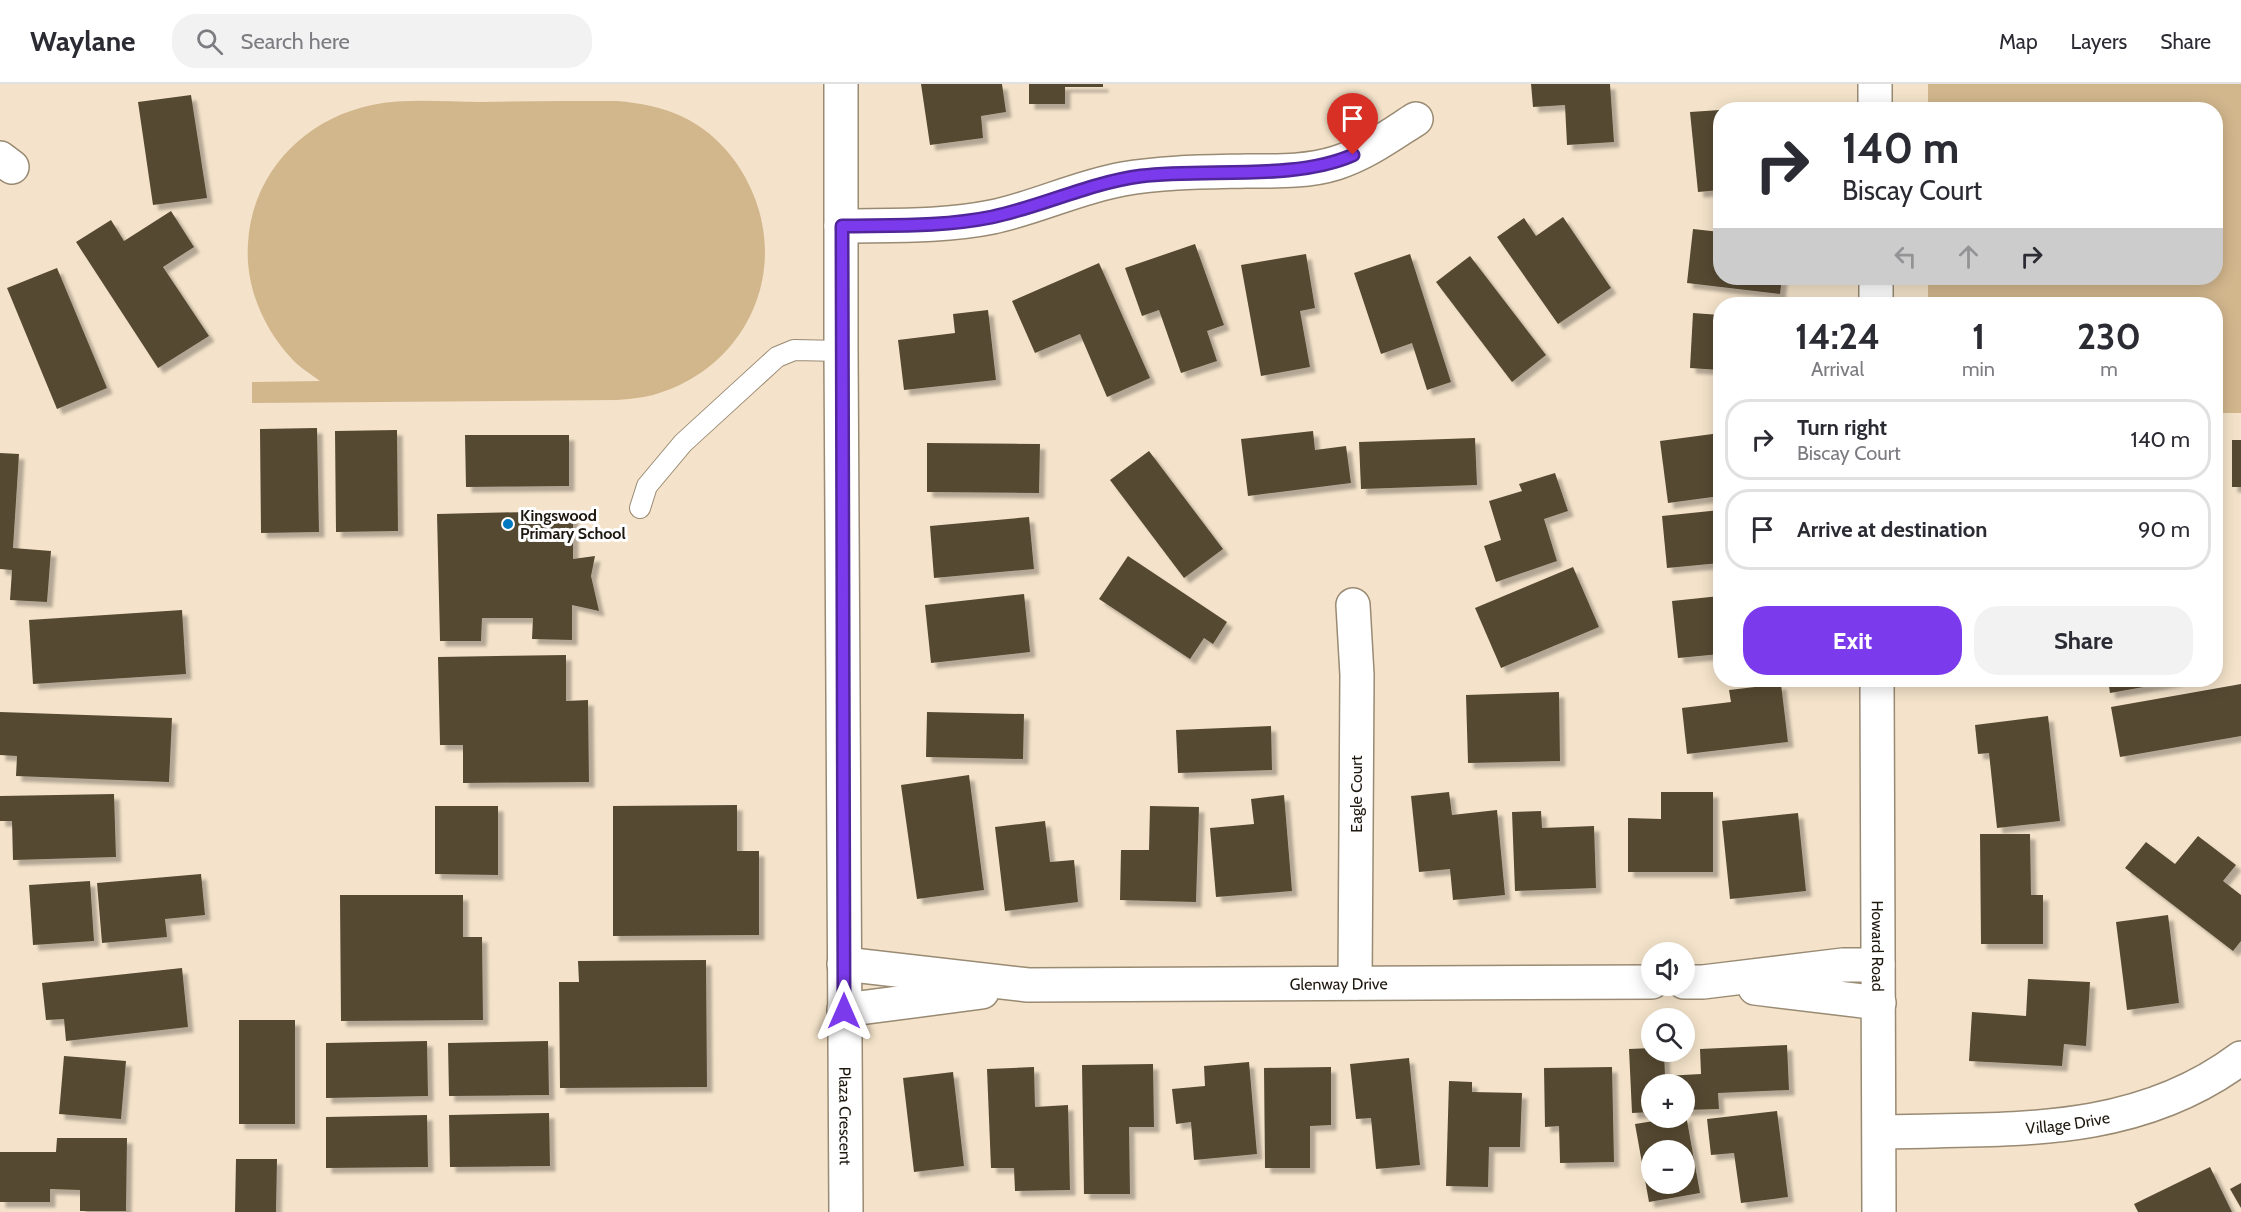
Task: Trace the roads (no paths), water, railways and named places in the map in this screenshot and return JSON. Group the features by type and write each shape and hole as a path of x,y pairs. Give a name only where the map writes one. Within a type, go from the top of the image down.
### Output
{"street":[{"name":"Plaza Crescent","path":"841,84 846,1212"},
{"path":"1875,84 1875,102"},
{"path":"842,226 925,224 989,218 1016,212 1099,184 1178,172 1306,169 1336,163 1371,148 1416,120"},
{"name":"Eagle Court","path":"1353,605 1357,675 1355,983"},
{"name":"Howard Road","path":"1877,687 1880,1212"},
{"name":"Glenway Drive","path":"844,964 1028,985 1641,982"},
{"path":"1695,982 1843,965 1878,965"},
{"path":"1695,982 1879,1003"},
{"name":"Glenway Drive","path":"844,1011 1028,985"},
{"name":"Village Drive","path":"1880,1131 2022,1129 2072,1125 2117,1116 2155,1104 2191,1088 2241,1058"}],"lane":[{"path":"640,508 647,486 683,443 777,357 795,350 841,351"}],"place":[{"name":"Kingswood Primary School","path":"508,524"}]}
